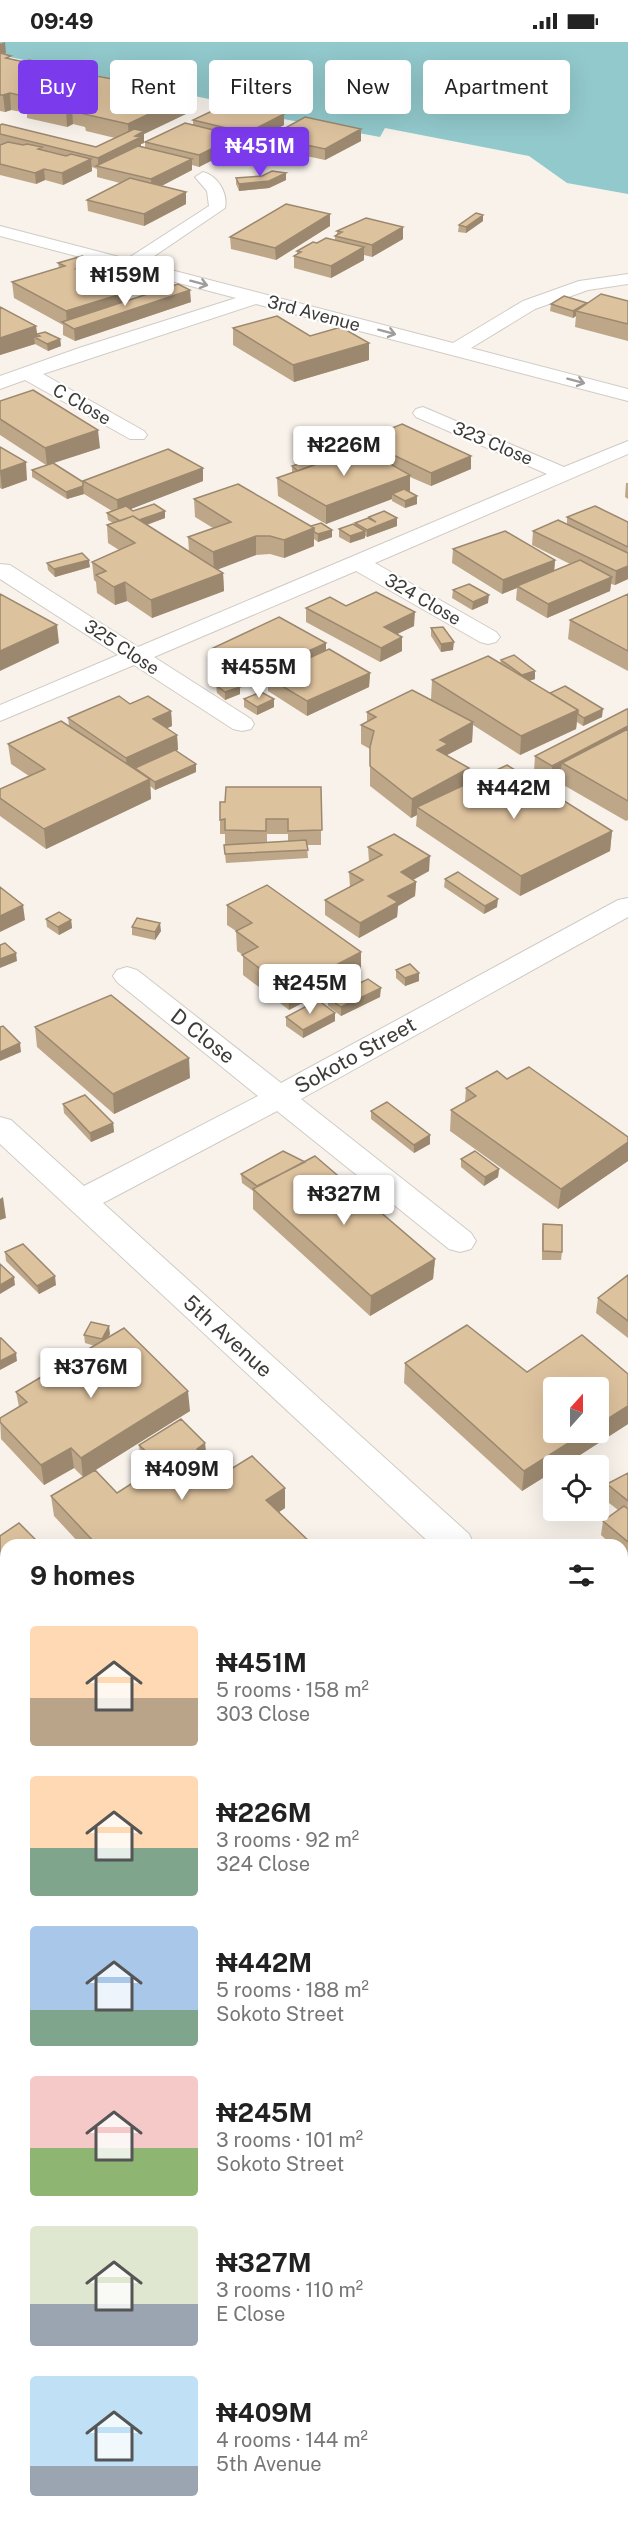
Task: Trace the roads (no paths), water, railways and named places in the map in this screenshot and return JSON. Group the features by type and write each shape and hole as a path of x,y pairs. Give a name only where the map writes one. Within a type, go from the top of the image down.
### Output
{"street":[{"path":"129,265 217,208 219,201 214,188 202,177"},
{"path":"0,213 174,258"},
{"name":"3rd Avenue","path":"0,231 628,395"},
{"path":"455,350 529,305 585,285 628,279"},
{"path":"0,383 86,352 288,287"},
{"path":"454,329 498,340"},
{"name":"C Close","path":"28,374 137,435"},
{"name":"323 Close","path":"423,413 564,474"},
{"path":"0,714 628,447"},
{"name":"324 Close","path":"357,562 488,637"},
{"name":"325 Close","path":"2,570 242,724"},
{"name":"Sokoto Street","path":"80,1201 280,1097 628,906"},
{"name":"D Close","path":"127,976 460,1241"},
{"name":"5th Avenue","path":"0,1127 449,1539"}],"water":[{"path":"0,42 628,42 628,194 567,183 529,156 385,128 380,137 256,114 313,114 313,60 209,60 209,99 197,97 197,60 110,60 110,78 98,76 98,60 24,60 0,55"}]}
